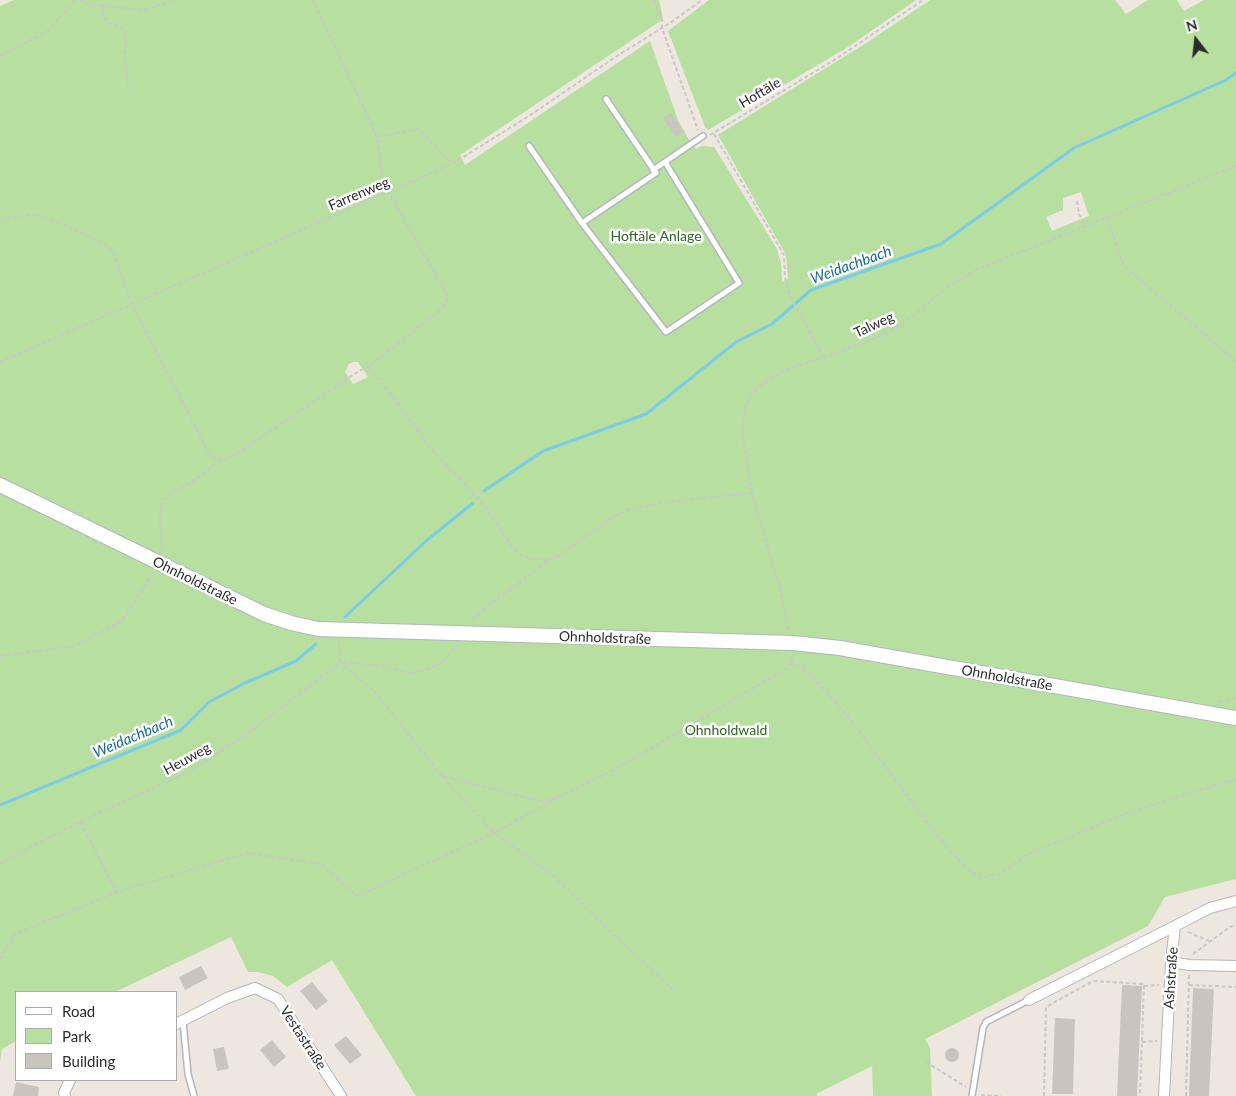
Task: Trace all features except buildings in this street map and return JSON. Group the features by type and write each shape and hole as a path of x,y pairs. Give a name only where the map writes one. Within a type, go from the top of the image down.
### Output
{"main road":[{"name":"Ohnholdstraße","path":"0,485 159,564 264,614 291,624 338,631 790,643 840,648 1236,718"}],"street":[{"path":"1029,1000 1210,908 1236,901"},
{"name":"Ashstraße","path":"1164,1096 1171,962 1175,926"},
{"path":"1171,962 1189,965 1236,966"},
{"name":"Vestastraße","path":"180,1023 227,998 255,988 278,999 341,1096"},
{"path":"66,1096 64,1093 70,1081"}],"lane":[{"path":"582,223 656,173 606,99"},
{"path":"654,170 702,136"},
{"path":"529,146 582,223 666,332 739,283 665,162"},
{"path":"972,1094 983,1028 986,1022 1029,1000"},
{"path":"180,1023 188,1074 194,1096"}],"path":[{"path":"0,56 48,31 75,0"},
{"path":"80,0 89,4 143,10 176,0"},
{"path":"0,220 28,215 38,216 69,227 107,246 113,251 132,304 208,452 214,458 226,460 233,456 368,366 438,312 447,301 446,293 389,193 382,174 377,137 313,0"},
{"path":"654,0 662,20 662,28 702,136"},
{"name":"Farrenweg","path":"0,362 452,164 522,121 702,0"},
{"name":"Hoftäle","path":"702,136 714,133 836,59 923,0"},
{"path":"102,5 104,17 109,24 120,25 126,35 125,58 128,86"},
{"path":"377,137 418,129 452,164"},
{"path":"714,133 784,255 785,279 793,302 823,356"},
{"name":"Talweg","path":"791,663 788,623 768,543 752,493 742,430 744,412 750,396 759,386 783,371 887,333 946,289 976,270 1236,166"},
{"path":"1077,201 1078,214 1086,226"},
{"path":"1107,218 1124,266 1236,361"},
{"path":"368,366 432,450 462,480 486,508 512,547 521,555 531,559 548,560"},
{"path":"0,656 74,646 121,622 159,564 162,550 160,512 163,502 170,494 200,476 220,460"},
{"path":"340,662 382,666 409,673 426,670 443,662 482,610 548,560 567,551 604,522 618,514 633,508 676,501 752,493"},
{"path":"338,631 340,662 374,691 442,776 494,834 553,875 675,992"},
{"name":"Heuweg","path":"0,863 80,822 192,770 244,736 309,689 340,662"},
{"path":"0,959 15,934 117,892 246,853 321,864 356,896 494,834 557,798 614,770 786,669 791,663 800,666 808,672 831,697 853,723 938,837 965,867 976,876 982,878 1002,873 1026,855 1125,814 1236,779"},
{"path":"442,776 539,801 557,798"},
{"path":"80,822 117,892"},
{"path":"1186,1096 1190,957 1209,941 1236,925"},
{"path":"1175,926 1209,941"},
{"path":"1044,1096 1046,1007 1093,981 1144,984 1144,986 1170,984"},
{"path":"1140,1096 1144,986"},
{"path":"1189,986 1236,987"},
{"path":"1142,1042 1167,1040"},
{"path":"926,1062 972,1094 1001,1096"}],"green space":[{"name":"Ohnholdwald","path":"14,0 659,0 662,20 460,155 465,165 650,41 678,120 696,149 702,146 714,147 777,249 781,264 782,282 788,279 786,255 718,135 871,40 930,0 1115,0 1126,14 1148,0 1177,0 1184,11 1204,0 1236,0 1236,879 1165,897 1148,926 925,1039 930,1048 932,1096 873,1096 872,1066 816,1094 817,1096 416,1096 332,960 287,987 273,976 258,972 248,972 231,937 117,991 15,991 15,1042 2,1049 0,1061 0,6","holes":["1081,192 1089,216 1052,231 1046,217 1063,210 1063,198","358,362 368,377 353,384 345,372 349,364"]},
{"path":"709,0 916,0 848,47 708,130 705,127 668,31"}],"waterway":[{"name":"Weidachbach","path":"484,491 543,451 646,414 736,342 772,324 811,290 941,244 1074,148 1226,80 1236,73"},
{"name":"Weidachbach","path":"345,617 426,541 473,503"},
{"name":"Weidachbach","path":"0,805 181,730 209,702 245,683 296,661 316,644"}],"park label":[{"name":"Hoftäle Anlage","path":"656,236"}]}
